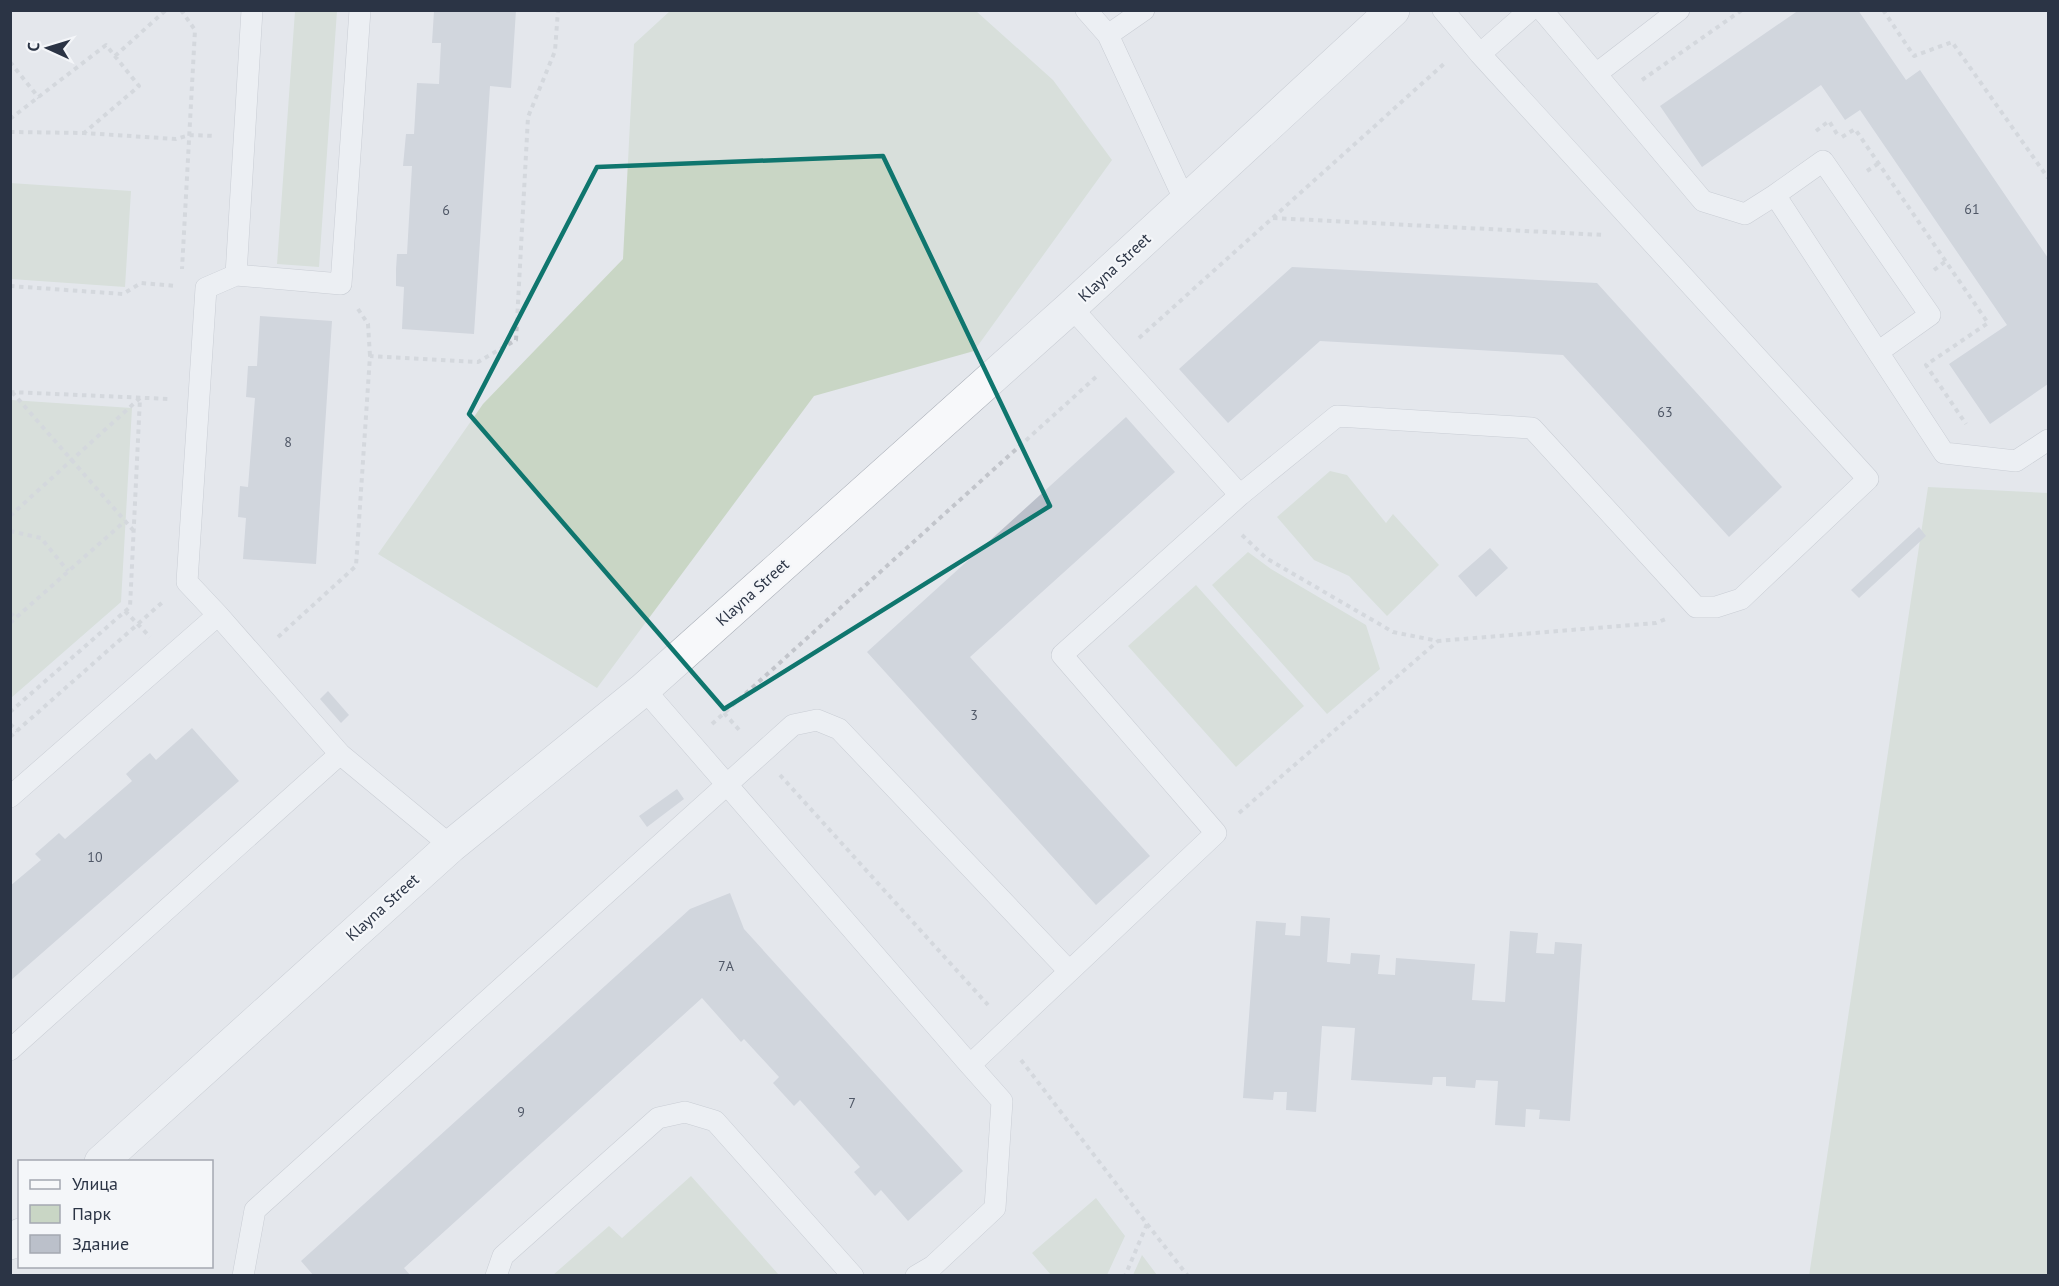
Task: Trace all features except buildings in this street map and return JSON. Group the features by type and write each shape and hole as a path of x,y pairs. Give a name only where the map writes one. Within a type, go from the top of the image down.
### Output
{"street":[{"name":"Klayna Street","path":"101,1160 451,846 644,689 1071,307 1393,10"}],"lane":[{"path":"236,275 252,10"},
{"path":"360,10 341,284 236,275 206,288 187,582 340,754 451,846"},
{"path":"1086,10 1108,35 1185,201"},
{"path":"1108,35 1144,10"},
{"path":"970,1065 1216,833 1062,655 1240,495 1337,416 1532,428 1696,607 1716,607 1741,599 1868,479 1474,48 1443,10"},
{"path":"1474,48 1530,10"},
{"path":"1542,10 1703,201 1745,214 1823,161 1930,315 1878,352"},
{"path":"1596,74 1679,10"},
{"path":"1775,195 1944,453 2016,461 2049,440"},
{"path":"1071,307 1240,495"},
{"path":"10,797 218,615"},
{"path":"644,689 1002,1101 995,1208 933,1266 916,1275"},
{"path":"243,1275 255,1210 793,725 817,720 839,729 1069,971"},
{"path":"10,1050 340,754"},
{"path":"496,1275 503,1256 658,1118 685,1112 715,1121 853,1275"}],"path":[{"path":"115,56 166,10"},
{"path":"370,356 478,362 516,340 528,117 555,51 558,10"},
{"path":"1641,81 1742,10"},
{"path":"1883,10 1914,56 1953,42 2049,178"},
{"path":"10,118 106,45 139,86 84,133"},
{"path":"691,743 1272,218 1474,48"},
{"path":"10,62 39,98"},
{"path":"10,132 84,133 176,139 190,135 244,138"},
{"path":"1272,218 1647,237"},
{"path":"10,286 123,294 141,283 206,288"},
{"path":"255,657 356,566 370,356 368,324 341,284"},
{"path":"11,392 198,400"},
{"path":"11,392 134,531"},
{"path":"10,516 140,398"},
{"path":"10,712 130,607 140,398"},
{"path":"1220,514 1266,558 1394,632 1438,641 1656,623 1696,607"},
{"path":"10,623 125,521"},
{"path":"10,531 41,538 69,571"},
{"path":"10,737 187,582"},
{"path":"10,612 16,618"},
{"path":"1216,833 1438,641"},
{"path":"724,713 1008,1027 1022,1061 1188,1275"},
{"path":"10,724 17,731"},
{"path":"1125,1275 1147,1224"}],"highlighted area":[{"path":"883,156 1050,506 724,709 469,414 597,167"}],"green space":[{"path":"295,11 337,11 319,267 277,264"},
{"path":"670,11 976,11 1053,80 1112,160 974,351 814,396 597,688 378,554 483,404 623,259 634,44"},
{"path":"10,183 131,191 125,287 11,279"},
{"path":"11,400 132,408 121,602 11,698"},
{"path":"1330,471 1347,475 1386,523 1393,514 1439,565 1387,616 1349,576 1314,560 1277,517"},
{"path":"1928,487 2048,493 2048,1275 1809,1276"},
{"path":"1248,552 1271,569 1366,625 1380,669 1327,714 1212,585"},
{"path":"1196,585 1304,706 1236,767 1128,646"},
{"path":"691,1176 779,1275 553,1275 609,1226 622,1238"},
{"path":"1096,1198 1125,1236 1107,1275 1051,1275 1032,1253"},
{"path":"1142,1255 1157,1275 1133,1275"}]}
